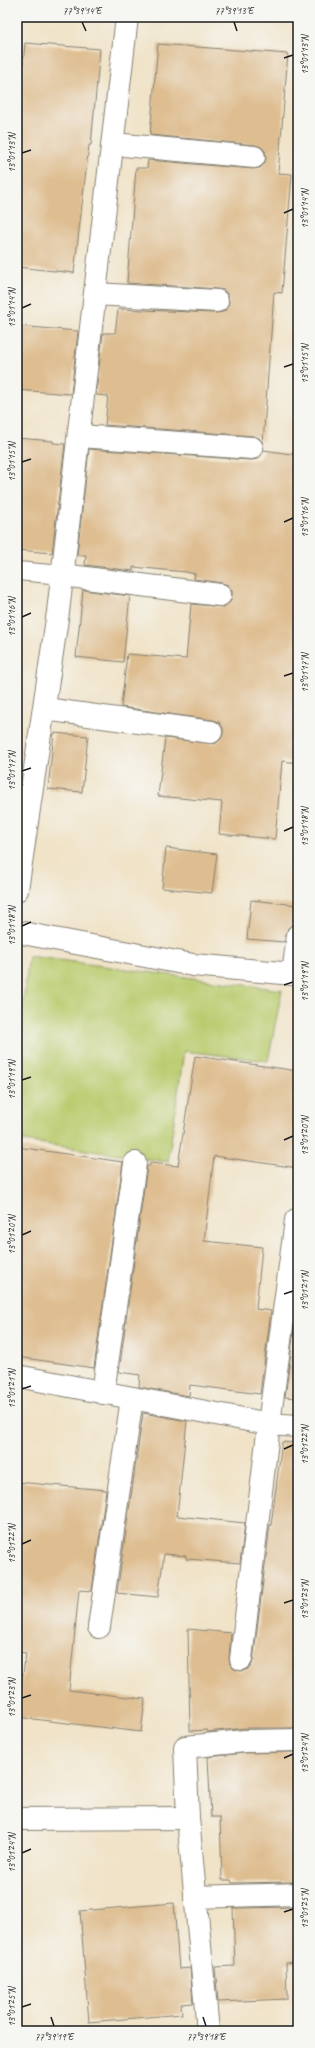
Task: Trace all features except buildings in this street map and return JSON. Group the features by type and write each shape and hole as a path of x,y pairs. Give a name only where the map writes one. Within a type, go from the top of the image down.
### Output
{"street":[{"path":"17,890 45,709 62,575 127,17"},
{"path":"113,144 254,156"},
{"path":"95,294 217,301"},
{"path":"79,436 252,448"},
{"path":"62,575 220,595"},
{"path":"45,709 211,732"},
{"path":"17,932 193,965 293,974 298,935"},
{"path":"103,1393 135,1163"},
{"path":"241,1659 269,1424 296,1220"},
{"path":"17,1376 269,1424 298,1426"},
{"path":"99,1627 132,1398"},
{"path":"208,2031 188,1818 185,1746 246,1741 298,1740"},
{"path":"17,1819 188,1818"},
{"path":"195,1897 298,1894"}],"lane":[{"path":"17,571 62,575"}],"green space":[{"path":"29,956 282,990 268,1061 184,1051 168,1162 17,1140 17,1049"}]}
